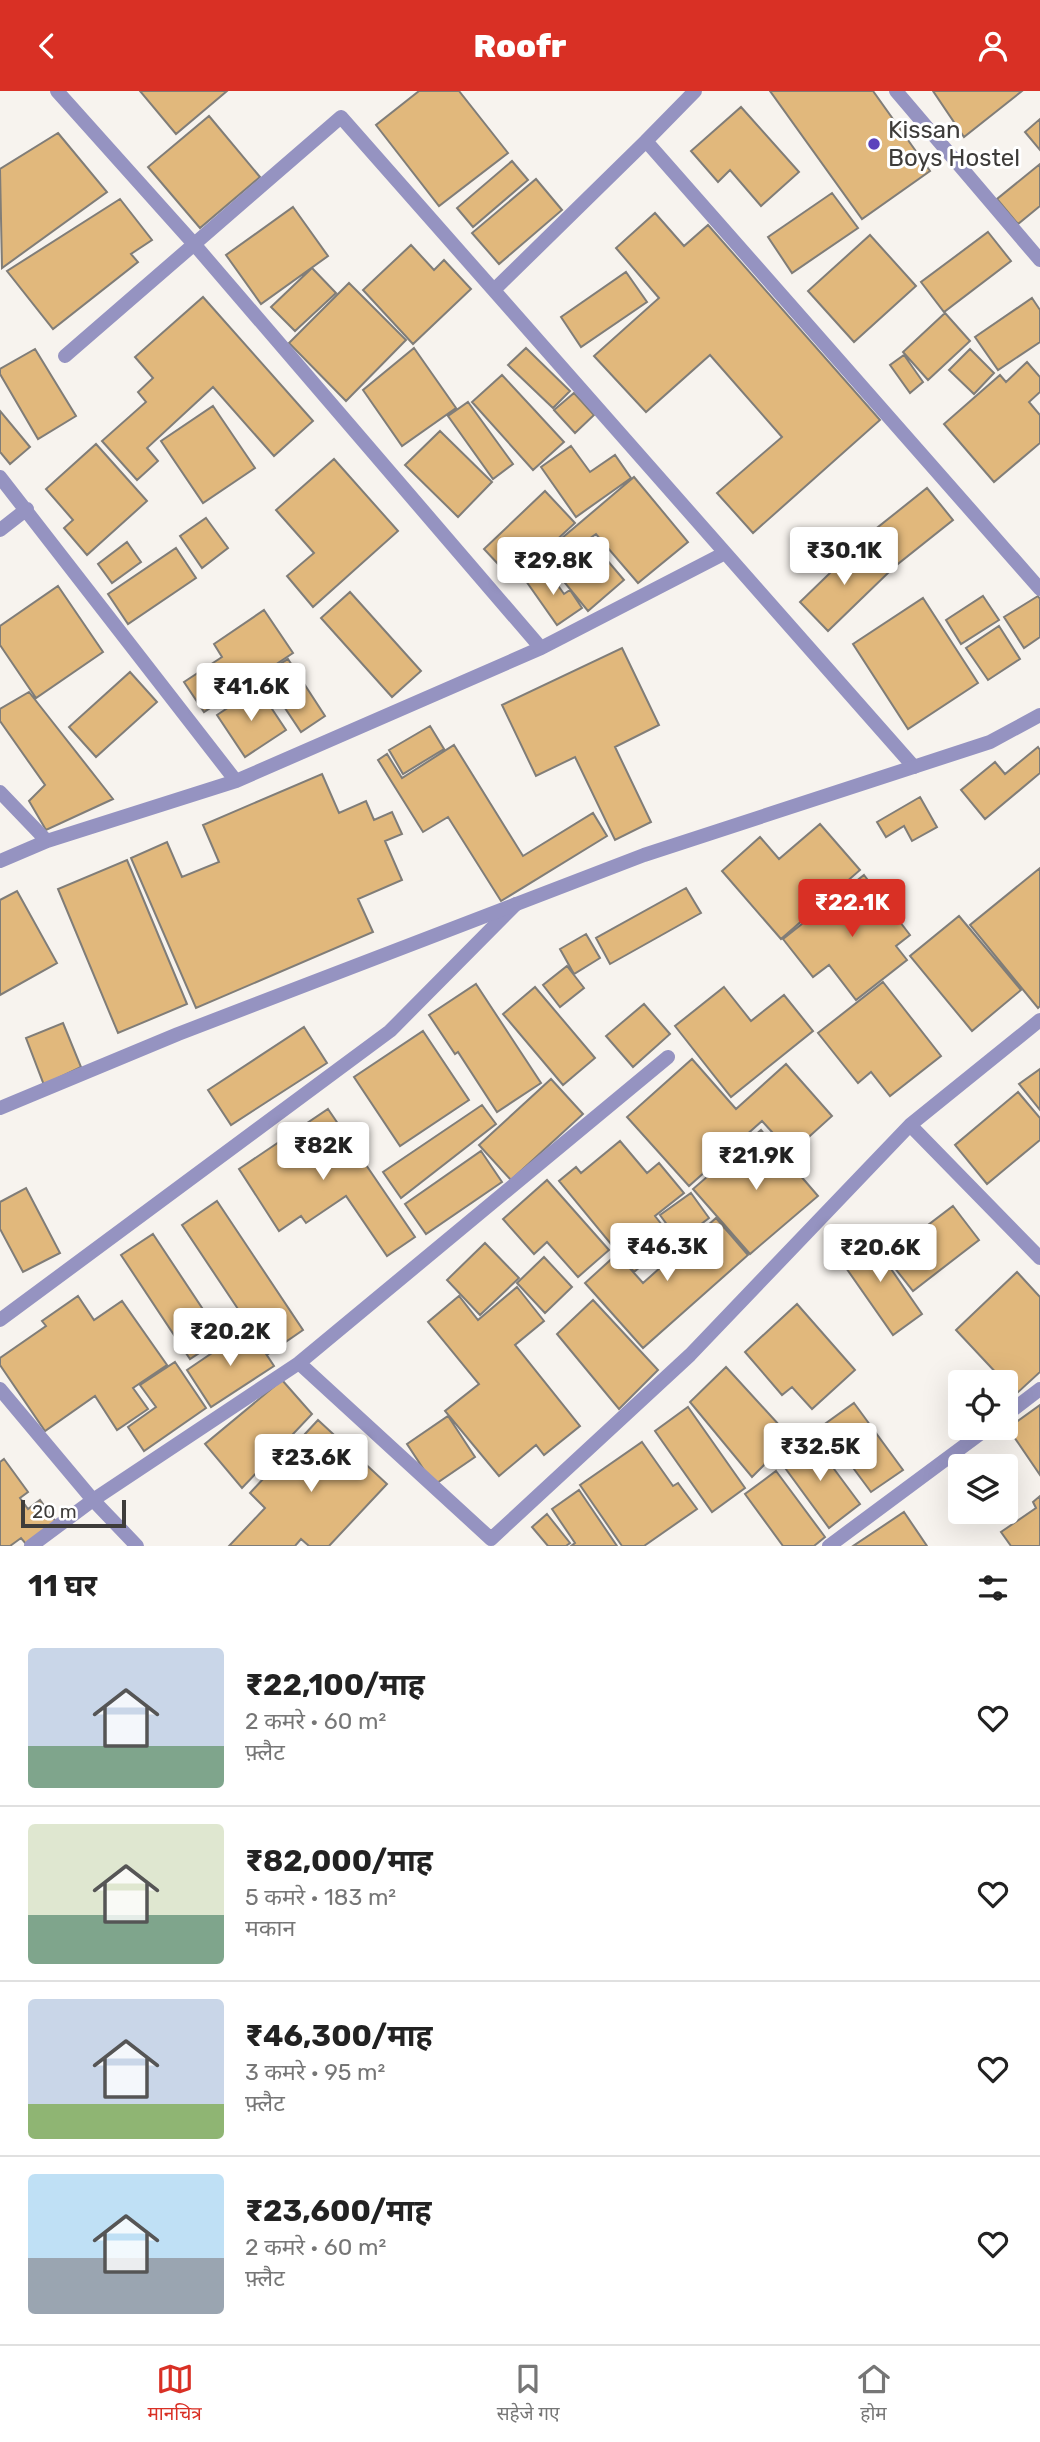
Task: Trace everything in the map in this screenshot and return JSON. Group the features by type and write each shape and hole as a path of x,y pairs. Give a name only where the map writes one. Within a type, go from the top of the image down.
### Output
{"street":[{"path":"494,290 695,91"},
{"path":"897,91 1040,260"},
{"path":"63,93 541,648"},
{"path":"65,356 341,117 914,767"},
{"path":"646,141 1040,589"},
{"path":"0,477 236,781"},
{"path":"0,530 27,509"},
{"path":"0,861 47,841 236,781 541,648 725,552"},
{"path":"0,1108 178,1034 644,855 990,742 1040,715"},
{"path":"0,792 47,841"},
{"path":"0,1320 390,1031 517,904"},
{"path":"299,1363 494,1543 690,1355 910,1125 1040,1020"},
{"path":"31,1546 93,1500 299,1363 668,1057"},
{"path":"910,1125 1040,1258"},
{"path":"0,1389 93,1500 137,1546"},
{"path":"1018,1406 1040,1389"},
{"path":"829,1546 972,1440"}],"building":[{"path":"140,91 227,91 176,134"},
{"path":"419,91 459,91 508,153 439,206 376,125"},
{"path":"770,91 873,91 930,171 862,219"},
{"path":"933,91 1022,91 964,137"},
{"path":"741,107 799,172 761,206 730,170 718,182 691,151"},
{"path":"209,116 260,177 200,228 148,167"},
{"path":"1040,119 1040,150 1025,132"},
{"path":"58,133 107,192 2,268 0,169"},
{"path":"512,161 528,180 473,227 457,208"},
{"path":"1040,164 1040,206 1018,224 997,199"},
{"path":"536,179 562,210 499,264 472,233"},
{"path":"832,193 858,228 792,273 768,237"},
{"path":"120,199 152,240 131,254 138,262 53,329 7,271"},
{"path":"293,207 328,256 261,304 226,255"},
{"path":"655,213 684,246 708,225 880,420 753,533 717,493 782,437 710,355 646,412 594,356 659,298 616,248"},
{"path":"988,232 1011,261 944,312 921,282"},
{"path":"870,235 916,286 854,342 808,291"},
{"path":"411,245 434,270 444,260 471,289 413,344 363,290"},
{"path":"312,268 336,293 295,331 271,307"},
{"path":"626,272 647,302 581,347 561,317"},
{"path":"349,283 406,340 346,401 289,343"},
{"path":"203,297 313,421 274,456 213,387 147,448 158,461 137,480 102,441 146,402 138,392 153,378 135,357"},
{"path":"1032,298 1040,310 1040,342 998,370 975,337"},
{"path":"945,313 970,341 928,380 903,352"},
{"path":"414,348 456,408 402,446 363,390"},
{"path":"526,348 570,391 553,408 508,365"},
{"path":"35,349 76,416 38,439 0,374 0,369"},
{"path":"970,349 994,373 974,394 949,370"},
{"path":"904,355 923,382 910,393 890,365"},
{"path":"1027,362 1040,377 1040,392 1029,402 1040,415 1040,443 994,482 944,424 1000,375 1006,382"},
{"path":"502,375 564,442 533,470 472,402"},
{"path":"574,393 594,415 575,433 554,410"},
{"path":"468,402 513,464 493,479 448,416"},
{"path":"213,406 255,468 203,503 161,441"},
{"path":"0,411 30,447 10,464 0,452"},
{"path":"440,431 492,482 458,517 405,465"},
{"path":"96,444 147,501 87,555 64,528 73,520 46,489"},
{"path":"571,446 590,472 615,455 631,478 576,517 541,467"},
{"path":"334,459 398,531 313,607 287,576 314,553 276,510"},
{"path":"634,477 688,542 638,583 596,534 589,539 624,580 588,611 542,555"},
{"path":"927,488 953,520 889,571 863,539"},
{"path":"545,491 575,523 513,580 484,549"},
{"path":"206,518 228,548 202,568 180,536"},
{"path":"127,542 141,562 112,583 98,564"},
{"path":"860,544 888,573 828,631 800,602"},
{"path":"176,548 196,578 128,624 108,594"},
{"path":"545,567 564,594 570,590 582,608 557,625 526,581"},
{"path":"58,586 103,652 36,698 0,645 0,626"},
{"path":"350,592 421,671 392,697 321,618"},
{"path":"983,596 999,620 961,644 946,620"},
{"path":"1038,596 1040,637 1024,648 1004,617"},
{"path":"923,598 978,683 908,729 853,644"},
{"path":"264,610 293,653 204,712 184,682 222,657 214,644"},
{"path":"999,626 1020,659 988,680 966,648"},
{"path":"622,648 659,725 615,747 651,822 615,840 575,757 536,776 502,705"},
{"path":"288,659 325,716 301,732 263,675"},
{"path":"130,672 157,702 96,757 69,727"},
{"path":"258,688 286,730 245,757 217,715"},
{"path":"29,692 113,799 46,830 29,801 45,785 0,721 0,709"},
{"path":"430,726 444,749 403,774 389,750"},
{"path":"454,745 523,856 593,813 607,836 501,901 448,817 423,832 378,760 387,754 402,778"},
{"path":"1038,747 1040,773 985,819 961,790 995,762 1005,774"},
{"path":"322,774 339,813 366,801 374,820 392,812 402,834 385,841 402,880 358,899 373,932 196,1008 131,858 167,842 182,877 219,862 203,825"},
{"path":"920,797 937,827 912,841 904,826 886,837 877,822"},
{"path":"820,824 860,870 781,939 722,871 760,837 779,859"},
{"path":"127,860 187,1004 118,1033 58,889"},
{"path":"1040,868 1040,1006 1038,1008 970,925"},
{"path":"864,875 910,935 896,946 907,960 856,1000 829,965 813,977 783,939"},
{"path":"686,888 701,913 610,964 596,938"},
{"path":"17,891 57,963 0,995 0,900"},
{"path":"959,916 1021,990 972,1031 910,956"},
{"path":"586,934 600,958 574,974 560,949"},
{"path":"567,966 584,988 560,1007 543,985"},
{"path":"883,982 941,1056 890,1096 871,1072 858,1083 818,1033"},
{"path":"476,984 541,1083 497,1112 458,1052 455,1054 429,1015"},
{"path":"535,987 595,1058 563,1085 503,1014"},
{"path":"724,987 751,1021 784,995 813,1031 731,1097 675,1026"},
{"path":"644,1004 670,1034 633,1067 606,1036"},
{"path":"63,1023 81,1067 44,1085 26,1038"},
{"path":"304,1027 327,1063 231,1125 208,1090"},
{"path":"423,1031 469,1100 400,1146 354,1077"},
{"path":"692,1059 736,1109 786,1064 832,1116 791,1153 762,1121 689,1186 627,1117"},
{"path":"1040,1069 1040,1110 1019,1084"},
{"path":"551,1079 583,1114 511,1180 479,1145"},
{"path":"1018,1092 1040,1118 1040,1140 987,1184 955,1145"},
{"path":"482,1105 496,1124 401,1198 383,1172"},
{"path":"328,1109 415,1237 387,1256 346,1196 306,1223 301,1216 279,1231 239,1169"},
{"path":"761,1130 818,1196 750,1254 693,1189"},
{"path":"620,1141 647,1173 659,1163 684,1193 655,1216 673,1239 634,1272 559,1181 576,1167 581,1173"},
{"path":"481,1151 502,1182 426,1234 405,1204"},
{"path":"547,1180 609,1250 578,1277 547,1242 534,1254 503,1219"},
{"path":"26,1188 60,1253 23,1272 0,1229 0,1202"},
{"path":"691,1193 709,1218 679,1241 660,1215"},
{"path":"217,1201 303,1330 268,1354 182,1225"},
{"path":"953,1206 979,1240 913,1291 886,1257"},
{"path":"716,1218 748,1255 643,1348 585,1283 617,1254 643,1283"},
{"path":"153,1234 222,1338 190,1359 121,1255"},
{"path":"867,1234 922,1314 893,1335 837,1255"},
{"path":"485,1243 519,1278 480,1315 447,1280"},
{"path":"544,1257 572,1287 545,1313 517,1283"},
{"path":"1017,1272 1040,1297 1040,1372 1018,1392 1018,1370 994,1370 956,1330"},
{"path":"517,1287 544,1321 515,1345 580,1426 544,1455 536,1445 499,1476 445,1411 479,1384 428,1322 459,1296 478,1320"},
{"path":"78,1296 94,1320 122,1301 167,1365 133,1388 148,1409 117,1430 95,1396 45,1431 0,1365 0,1358 46,1326 42,1321"},
{"path":"593,1300 658,1370 619,1409 557,1334"},
{"path":"797,1304 855,1370 812,1409 792,1387 782,1395 745,1352"},
{"path":"249,1328 274,1366 211,1407 187,1370"},
{"path":"175,1362 206,1408 144,1451 128,1427 156,1407 140,1385"},
{"path":"726,1367 791,1438 752,1477 690,1402"},
{"path":"282,1380 312,1414 242,1488 205,1444"},
{"path":"854,1403 903,1470 871,1492 822,1426"},
{"path":"1040,1405 1040,1475 1016,1440 1018,1421"},
{"path":"688,1407 745,1488 712,1512 655,1431"},
{"path":"448,1416 475,1457 434,1485 407,1444"},
{"path":"318,1420 387,1484 329,1546 309,1546 301,1539 295,1546 229,1546 265,1508 250,1493"},
{"path":"811,1438 860,1504 829,1528 780,1461"},
{"path":"642,1442 673,1486 678,1483 697,1509 644,1546 622,1546 580,1485"},
{"path":"4,1459 28,1492 20,1498 28,1509 40,1500 56,1522 26,1544 21,1538 10,1546 0,1546 0,1462"},
{"path":"776,1471 825,1537 814,1546 783,1546 745,1494"},
{"path":"579,1490 617,1546 571,1546 575,1543 552,1509"},
{"path":"1040,1496 1040,1546 1011,1546 1001,1532 1013,1524 1018,1524 1018,1520 1036,1508 1033,1502"},
{"path":"904,1512 927,1546 853,1546"},
{"path":"547,1514 570,1543 566,1546 548,1546 532,1527"}],"place":[{"name":"Kissan Boys Hostel","path":"874,144"}]}
